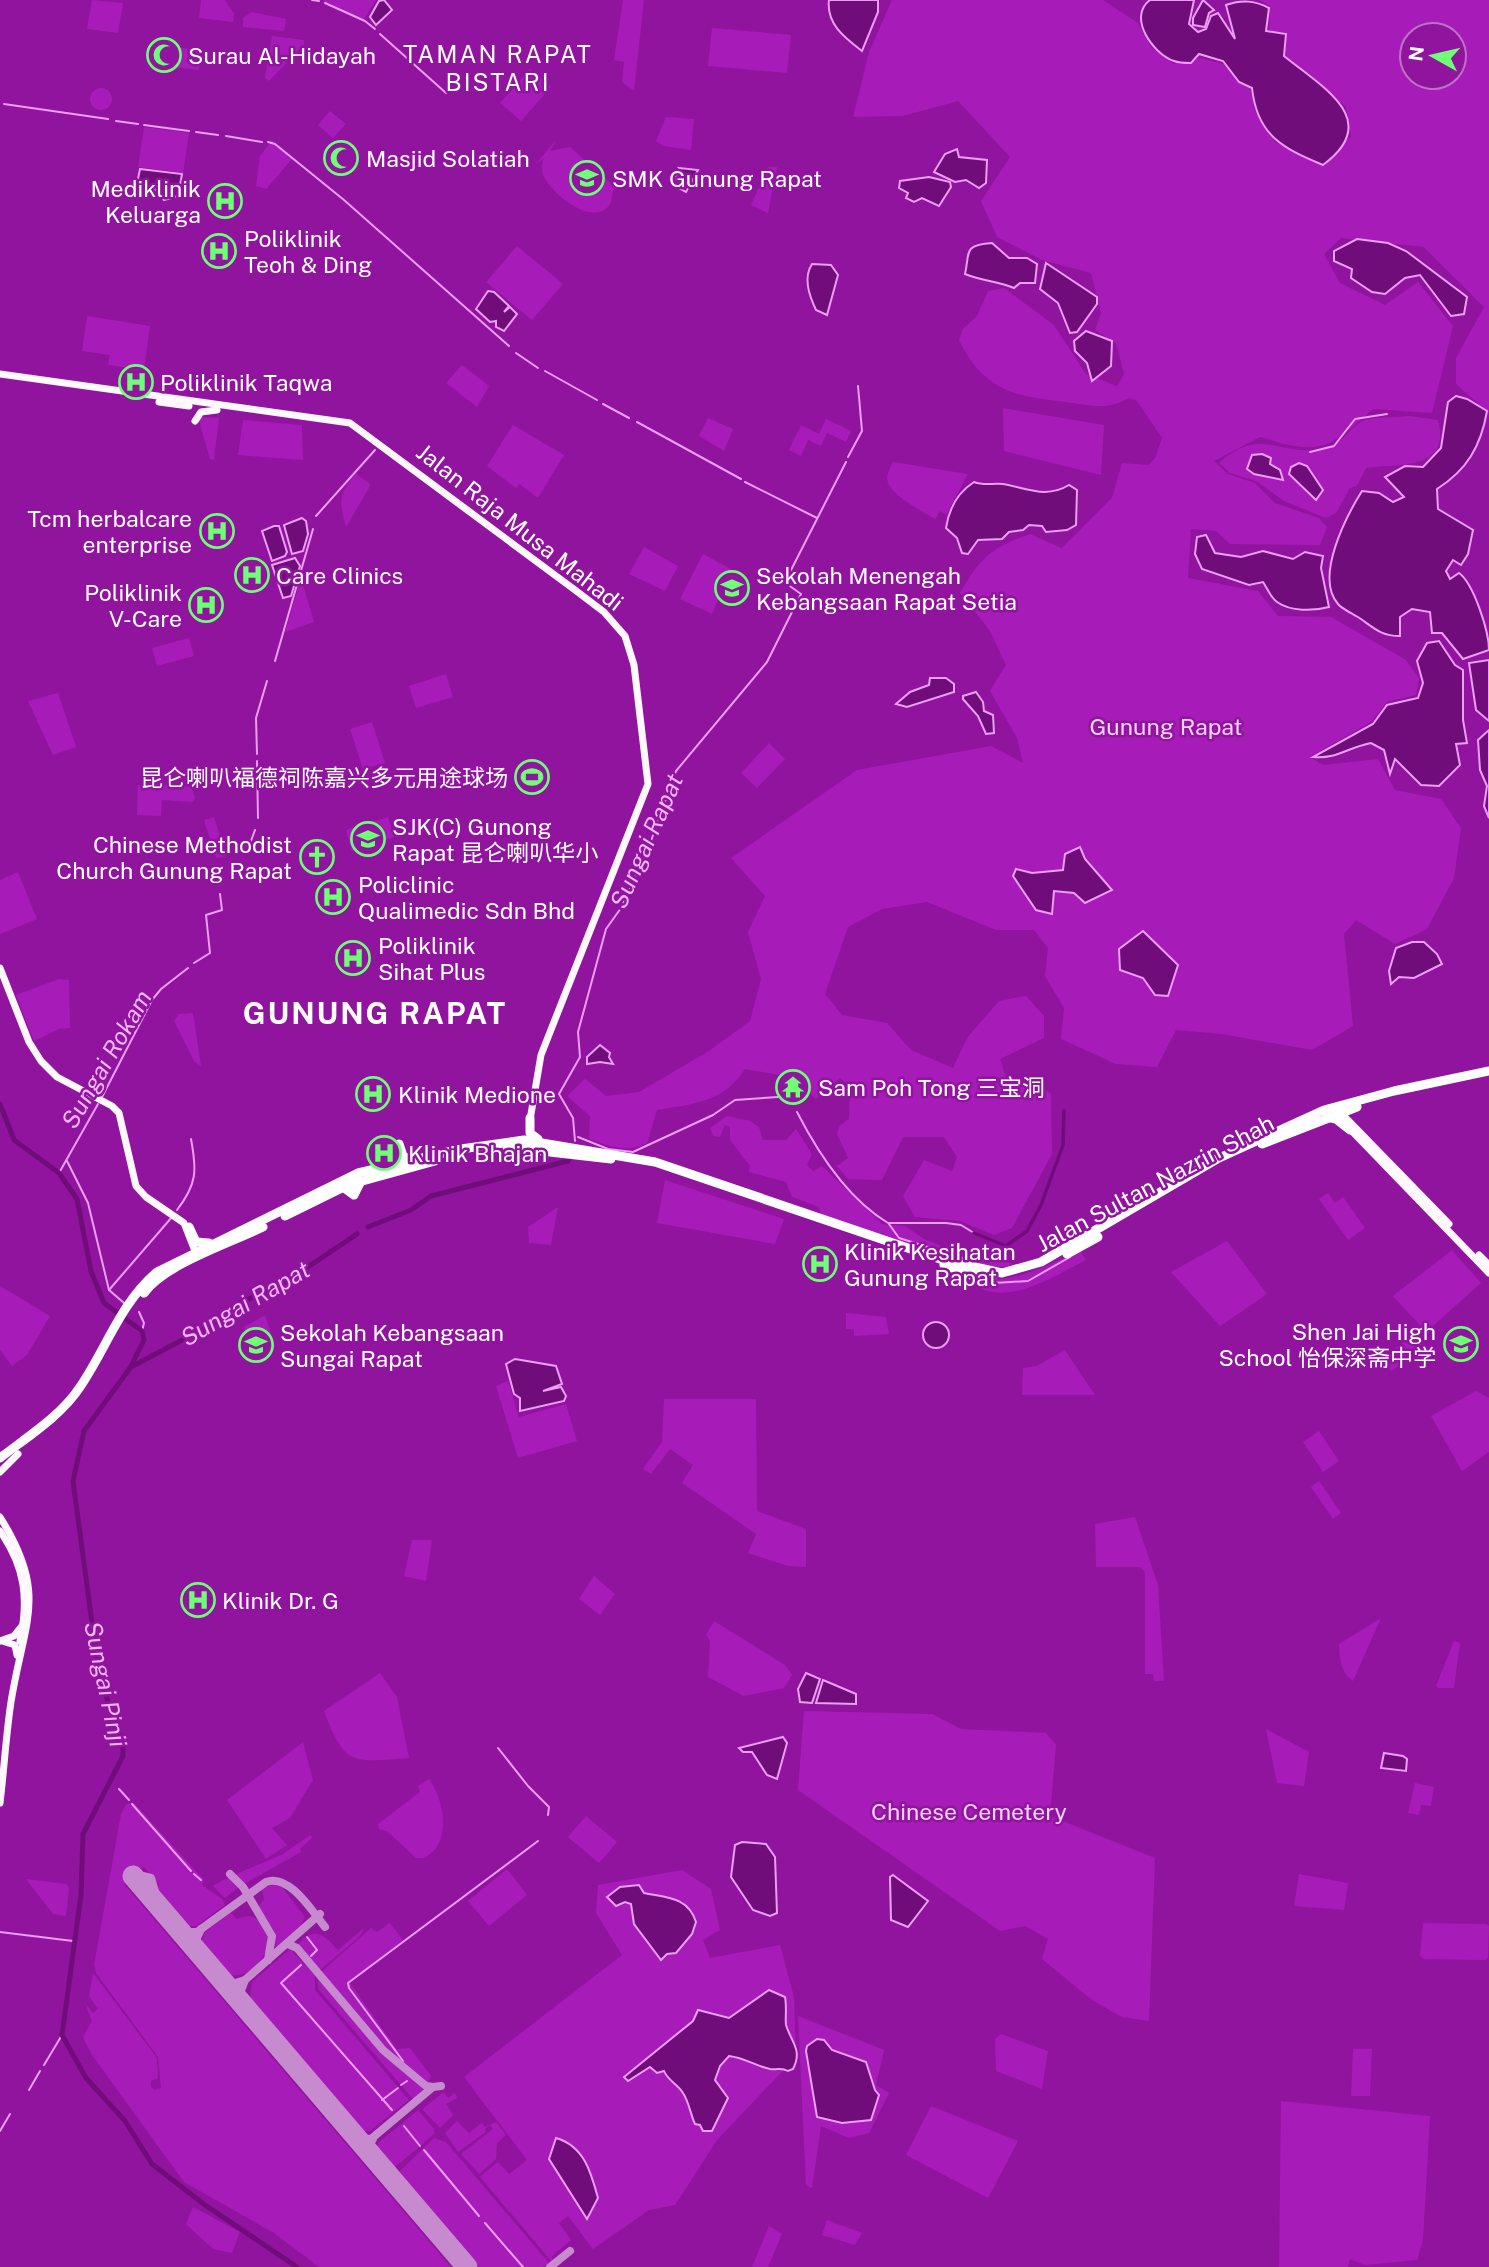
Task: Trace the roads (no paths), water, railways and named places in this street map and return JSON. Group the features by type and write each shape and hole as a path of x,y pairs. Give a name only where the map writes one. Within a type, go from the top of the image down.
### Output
{"highway":[{"name":"Jalan Sultan Nazrin Shah","path":"129,1310 147,1288 180,1267 351,1184 525,1141 631,1162 675,1174 973,1274 1014,1276 1084,1245 1221,1163 1334,1112 1489,1073"},
{"name":"Jalan Sultan Nazrin Shah","path":"0,1461 62,1410 83,1389 140,1289 157,1272 195,1249 358,1173 510,1144 555,1147 655,1162 943,1260 986,1272 1002,1273 1023,1269 1071,1246 1217,1159 1334,1112 1489,1073"},
{"path":"1334,1112 1336,1119 1349,1126 1350,1108"},
{"path":"510,1144 523,1135 528,1122"},
{"path":"528,1122 531,1136 555,1147"},
{"path":"399,1144 403,1156 412,1161"},
{"path":"307,1198 346,1181 351,1184 360,1178 397,1168 400,1163"},
{"path":"188,1227 196,1242 212,1243"},
{"path":"1071,1246 1084,1245 1092,1234"},
{"path":"180,1267 194,1257 195,1249 205,1252 238,1239"},
{"path":"943,1260 973,1274 986,1272"}],"main road":[{"name":"Jalan Raja Musa Mahadi","path":"0,376 183,401 195,406 330,419 358,427 575,590 617,625 625,636 634,666 648,772 641,805 541,1055 525,1141"},
{"name":"Jalan Raja Musa Mahadi","path":"0,376 216,410 349,427 612,625 622,638 631,666 644,766 640,801 617,861"},
{"path":"195,421 201,412 216,410"},
{"path":"0,968 29,1042 41,1061 57,1077 107,1103 118,1113 135,1180 141,1193 182,1221 195,1249"},
{"path":"1349,1126 1489,1265"},
{"path":"135,1180 143,1192 181,1216 188,1227 195,1249"},
{"path":"1450,1228 1489,1273"},
{"path":"0,1472 18,1454"},
{"path":"0,1517 27,1570 31,1596 6,1702 0,1762"},
{"path":"0,1531 22,1573 26,1594 26,1625 30,1639 19,1653 0,1804"},
{"path":"19,1653 15,1645 0,1641 14,1636 26,1625"}],"waterway":[{"path":"312,0 319,1"},
{"path":"325,3 365,21 375,29"},
{"path":"380,34 446,93"},
{"path":"4,104 108,119"},
{"path":"116,121 138,124"},
{"path":"144,125 189,131"},
{"path":"196,132 218,135"},
{"path":"226,136 262,142"},
{"path":"268,142 275,144 344,200 509,346"},
{"path":"516,353 538,368"},
{"path":"545,371 597,400"},
{"name":"Sungai Rapat","path":"848,457 862,431 858,386"},
{"path":"603,404 629,418"},
{"path":"1310,452 1334,446 1355,419 1387,414"},
{"path":"637,422 741,479"},
{"path":"316,516 375,450"},
{"name":"Sungai Rapat","path":"575,1141 573,1118 559,1094 580,1057 578,1032 606,929 621,908 651,841 676,771 767,662 801,594 787,584 788,576 846,462"},
{"path":"745,482 817,518"},
{"path":"275,661 313,529"},
{"path":"257,754 256,718 267,681"},
{"path":"257,761 258,818"},
{"path":"248,849 255,830"},
{"path":"194,963 210,953 206,915 222,910 220,894"},
{"name":"Sungai Rokam","path":"101,1099 152,1000 161,989 188,968"},
{"path":"578,1137 608,1149 633,1152 713,1115 735,1100 778,1097"},
{"name":"Sungai Pinji","path":"0,1104 14,1140 59,1173 77,1199 91,1271 104,1303 142,1331 144,1340 130,1368 84,1431 73,1481 99,1675 123,1746 123,1756 83,1834 81,1895 62,2035 86,2078 125,2121 152,2164 205,2205 297,2267"},
{"name":"Sungai Rokam","path":"59,1173 98,1104"},
{"path":"974,1233 1006,1246 1027,1231 1041,1205 1063,1145 1064,1111"},
{"path":"797,1112 835,1174 873,1213 888,1223 946,1223 961,1225 974,1233"},
{"path":"177,1210 194,1177 191,1139"},
{"name":"Sungai Rapat","path":"368,1227 411,1210 431,1196 568,1161 570,1156"},
{"path":"67,1161 88,1203 109,1290 124,1303"},
{"path":"109,1290 172,1217"},
{"path":"889,1224 899,1238 969,1260"},
{"name":"Sungai Rapat","path":"131,1367 220,1320 234,1306 287,1281 357,1234"},
{"path":"994,1283 1028,1281 1070,1257"},
{"path":"139,1312 144,1323 142,1331"},
{"path":"498,1748 528,1786 549,1807 548,1815"},
{"path":"119,1789 129,1800"},
{"path":"132,1804 191,1871"},
{"path":"403,2061 348,1983 538,1841"},
{"path":"194,1874 201,1880"},
{"path":"0,1932 73,1941"},
{"path":"307,1937 317,1950 311,1956"},
{"path":"301,1965 281,1983 392,2110"},
{"path":"44,2065 62,2035"},
{"path":"29,2090 40,2071"},
{"path":"401,2085 407,2081"},
{"path":"382,2100 398,2088"},
{"path":"0,2131 10,2114"},
{"path":"404,2126 420,2146"},
{"path":"424,2150 479,2216"},
{"path":"485,2223 523,2267"}],"place":[{"name":"Surau Al-Hidayah","path":"164,55"},
{"name":"Masjid Solatiah","path":"341,158"},
{"name":"SMK Gunung Rapat","path":"587,178"},
{"name":"Mediklinik Keluarga","path":"225,201"},
{"name":"Poliklinik Teoh & Ding","path":"219,251"},
{"name":"Poliklinik Taqwa","path":"136,382"},
{"name":"Tcm herbalcare enterprise","path":"217,531"},
{"name":"Care Clinics","path":"252,575"},
{"name":"Sekolah Menengah Kebangsaan Rapat Setia","path":"732,588"},
{"name":"Poliklinik V-Care","path":"206,605"},
{"name":"昆仑喇叭福德祠陈嘉兴多元用途球场","path":"532,777"},
{"name":"SJK(C) Gunong Rapat 昆仑喇叭华小","path":"368,839"},
{"name":"Chinese Methodist Church Gunung Rapat","path":"317,857"},
{"name":"Policlinic Qualimedic Sdn Bhd","path":"333,897"},
{"name":"Poliklinik Sihat Plus","path":"353,958"},
{"name":"Sam Poh Tong 三宝洞","path":"793,1087"},
{"name":"Klinik Medione","path":"373,1094"},
{"name":"Klinik Bhajan","path":"384,1153"},
{"name":"Klinik Kesihatan Gunung Rapat","path":"820,1264"},
{"name":"Shen Jai High School 怡保深斋中学","path":"1461,1344"},
{"name":"Sekolah Kebangsaan Sungai Rapat","path":"256,1345"},
{"name":"Klinik Dr. G","path":"198,1600"}],"district":[{"name":"TAMAN RAPAT BISTARI","path":"498,68"},
{"name":"GUNUNG RAPAT","path":"375,1013"}],"park label":[{"name":"Gunung Rapat","path":"1166,726"},
{"name":"Chinese Cemetery","path":"969,1811"}]}
